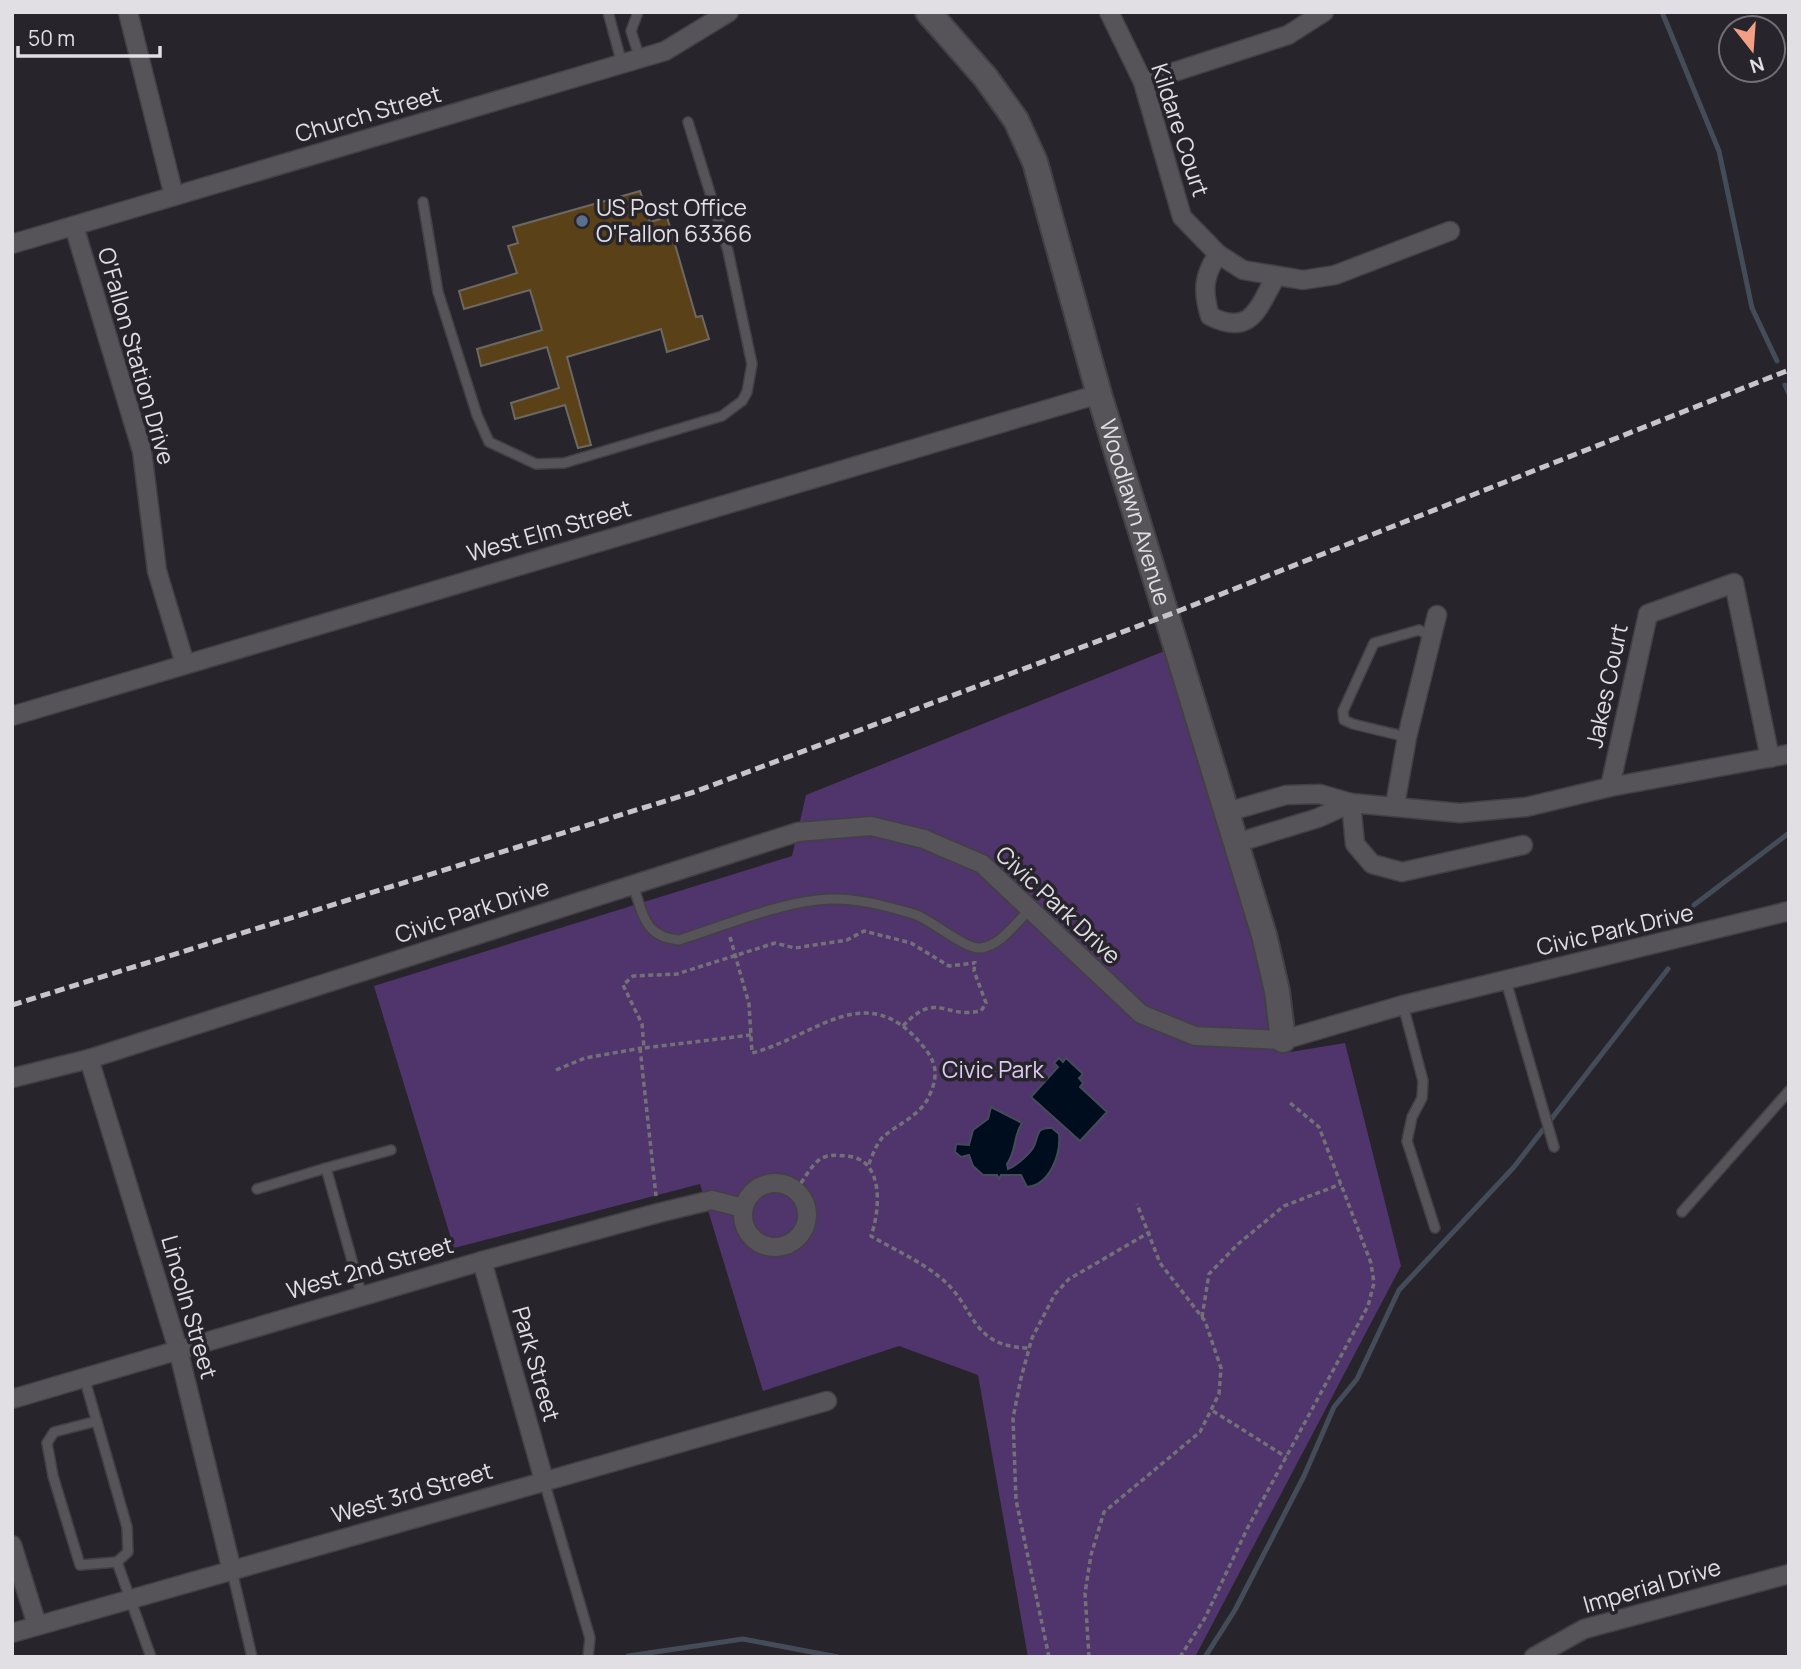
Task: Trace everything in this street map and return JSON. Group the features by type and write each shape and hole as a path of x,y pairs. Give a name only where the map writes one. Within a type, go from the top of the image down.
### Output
{"street":[{"path":"128,12 174,196"},
{"name":"Church Street","path":"12,244 665,51 729,12"},
{"name":"Woodlawn Avenue","path":"928,12 986,78 1016,120 1035,162 1099,394 1264,935 1277,991 1283,1040"},
{"name":"Kildare Court","path":"1109,12 1143,82 1182,217 1218,254 1243,270 1275,278 1303,280 1335,275 1450,231"},
{"path":"1143,82 1288,35 1324,12"},
{"name":"O'Fallon Station Drive","path":"74,226 142,451 157,571 185,664"},
{"path":"1218,254 1206,273 1204,286 1210,316 1225,323 1242,323 1255,314 1275,278"},
{"name":"West Elm Street","path":"12,716 1099,394"},
{"name":"Jakes Court","path":"1609,787 1647,614 1734,583 1770,758"},
{"path":"1395,805 1407,737 1437,615"},
{"path":"1227,812 1286,795 1320,794 1351,803 1460,813 1526,807 1609,787 1789,754"},
{"path":"1236,843 1318,818 1351,803"},
{"path":"1351,803 1355,844 1372,864 1402,872 1523,845"},
{"name":"Civic Park Drive","path":"12,1078 89,1059 797,832 872,827 924,839 982,864 1141,1014 1195,1036 1283,1040 1403,1005 1789,911"},
{"name":"Lincoln Street","path":"89,1059 178,1349 232,1571"},
{"path":"764,1184 786,1185 796,1190 803,1199 807,1220 795,1239 787,1244 767,1246 750,1236 745,1227 743,1208 754,1189 764,1184"},
{"name":"West 2nd Street","path":"12,1399 482,1261 658,1213 712,1200 743,1208"},
{"name":"Park Street","path":"482,1261 544,1480"},
{"name":"West 3rd Street","path":"12,1633 827,1401"},
{"path":"12,1545 37,1625"},
{"name":"Imperial Drive","path":"1534,1657 1584,1629 1789,1574"}],"lane":[{"path":"608,12 622,64"},
{"path":"638,12 631,31 640,58"},
{"path":"423,202 438,292 477,415 489,442 536,464 564,463 722,416 742,401 747,391 752,363 728,251 688,122"},
{"path":"1407,737 1353,724 1345,720 1343,711 1374,643 1419,630 1432,638"},
{"path":"633,885 652,930 662,939 679,940 829,899 876,903 922,917 977,948 989,947 1031,908"},
{"path":"1506,981 1554,1147"},
{"path":"1403,1005 1423,1081 1422,1098 1412,1117 1407,1141 1435,1228"},
{"path":"1682,1212 1789,1091"},
{"path":"257,1189 391,1150"},
{"path":"326,1168 362,1296"},
{"path":"84,1377 97,1421 127,1527 128,1552 117,1562 80,1565 53,1476 47,1443 54,1432 97,1421"},
{"path":"544,1480 590,1638 588,1657"},
{"path":"117,1562 151,1657"},
{"path":"232,1571 252,1657"}],"path":[{"path":"727,925 749,1004 752,1053 777,1046 830,1020 858,1012 887,1015 903,1026 930,1055 937,1074 929,1097 907,1122 881,1139 868,1166"},
{"path":"658,1213 642,1024 623,985 633,976 677,975 775,943 795,948 846,940 864,931 911,943 948,966 975,962"},
{"path":"903,1026 918,1011 936,1006 966,1014 981,1011 986,1003 974,971 977,948"},
{"path":"556,1070 585,1058 751,1035"},
{"path":"1180,1657 1205,1618 1286,1457 1368,1306 1374,1283 1371,1263 1319,1127 1289,1102"},
{"path":"796,1190 820,1159 833,1155 852,1156 868,1166 876,1181 879,1215 871,1236 939,1275 992,1342 1010,1348 1029,1348"},
{"path":"1202,1317 1209,1274 1238,1244 1284,1206 1341,1184"},
{"path":"1089,1657 1086,1593 1091,1555 1104,1512 1200,1432 1213,1411 1219,1394 1221,1368 1202,1317 1160,1263 1151,1247 1150,1232 1137,1204"},
{"path":"1049,1657 1016,1500 1013,1454 1013,1418 1029,1348 1055,1294 1069,1279 1150,1232"},
{"path":"1213,1411 1286,1457"}],"green space":[{"name":"Civic Park","path":"1177,646 1277,991 1284,1053 1345,1043 1401,1266 1195,1657 1028,1657 978,1375 899,1346 763,1391 700,1184 454,1248 374,986 792,856 806,795"}],"water":[{"path":"1059,1058 1063,1062 1066,1058 1083,1074 1079,1078 1083,1083 1080,1087 1107,1112 1080,1141 1031,1097 1058,1067 1054,1063"},
{"path":"991,1107 1022,1123 1007,1164 1008,1169 1030,1152 1041,1130 1052,1128 1059,1134 1056,1159 1042,1181 1027,1187 1021,1175 1001,1175 999,1179 997,1175 983,1175 973,1166 969,1155 961,1157 955,1152 956,1144 969,1145 973,1130 988,1119"}],"building":[{"path":"640,191 650,222 667,217 696,317 702,316 709,339 667,352 661,329 567,357 591,445 578,448 565,405 515,419 511,403 559,388 547,347 481,366 477,349 542,330 530,290 464,309 459,291 517,273 508,246 518,243 513,227"}],"waterway":[{"path":"1662,12 1719,151 1752,308 1777,361"},
{"path":"1785,385 1789,394"},
{"path":"1694,905 1789,833"},
{"path":"1205,1657 1235,1610 1304,1476 1334,1407 1357,1379 1399,1290 1514,1167 1668,969"},
{"path":"628,1656 743,1639 838,1657"}],"railway":[{"path":"12,1005 694,792 1181,610 1789,370"}],"place":[{"name":"US Post Office O'Fallon 63366","path":"582,221"}]}
